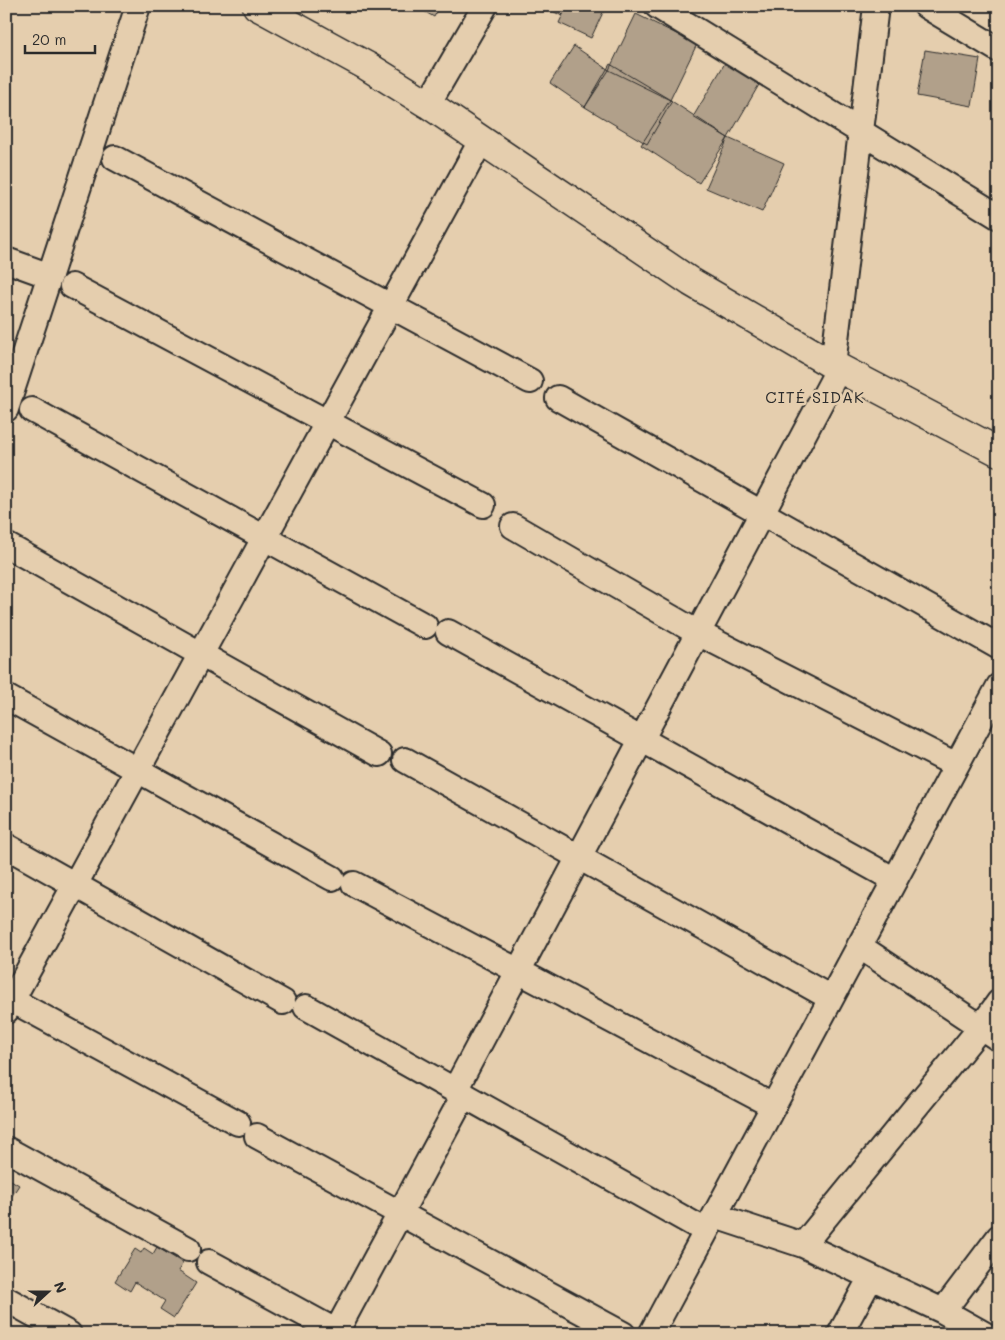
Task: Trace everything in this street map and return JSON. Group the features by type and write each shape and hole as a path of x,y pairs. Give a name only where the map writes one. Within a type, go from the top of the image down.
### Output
{"street":[{"path":"6,409 138,6"},
{"path":"257,6 367,66 428,104 691,282 836,367 999,452"},
{"path":"428,104 485,6"},
{"path":"657,6 861,132 997,213"},
{"path":"209,1262 338,1333 400,1213 518,971 762,513 836,367 876,6"},
{"path":"926,6 999,50"},
{"path":"481,140 138,770 8,1003 623,1334"},
{"path":"115,158 530,381"},
{"path":"6,260 50,276"},
{"path":"72,286 483,505"},
{"path":"558,398 999,647"},
{"path":"32,410 425,626"},
{"path":"513,526 698,633 956,765"},
{"path":"6,545 379,754"},
{"path":"448,632 895,880"},
{"path":"651,1334 999,686"},
{"path":"6,697 343,881 773,1106"},
{"path":"405,760 831,998"},
{"path":"6,846 295,1005 710,1224 803,1245 943,1311 984,1334"},
{"path":"859,946 990,1033"},
{"path":"803,1245 990,1033 999,1002"},
{"path":"6,1149 188,1250"},
{"path":"943,1311 999,1237"},
{"path":"840,1334 871,1277"},
{"path":"6,1299 69,1334"}],"building":[{"path":"415,6 440,6 434,17"},
{"path":"543,6 566,6 562,16"},
{"path":"567,6 606,6 591,38 559,23"},
{"path":"636,14 697,44 670,100 609,70"},
{"path":"574,46 609,70 585,107 550,83"},
{"path":"925,50 980,59 972,106 917,96"},
{"path":"725,63 760,83 728,138 693,117"},
{"path":"610,64 672,101 647,144 585,107"},
{"path":"670,100 728,138 699,183 641,145"},
{"path":"728,138 784,163 762,212 706,188"},
{"path":"6,1177 19,1185 6,1205"},
{"path":"157,1247 183,1263 178,1271 196,1283 174,1318 160,1309 165,1301 135,1282 130,1291 115,1281 135,1249 141,1253 144,1248 153,1254"}],"district":[{"name":"CITÉ SIDAK","path":"815,396"}]}
